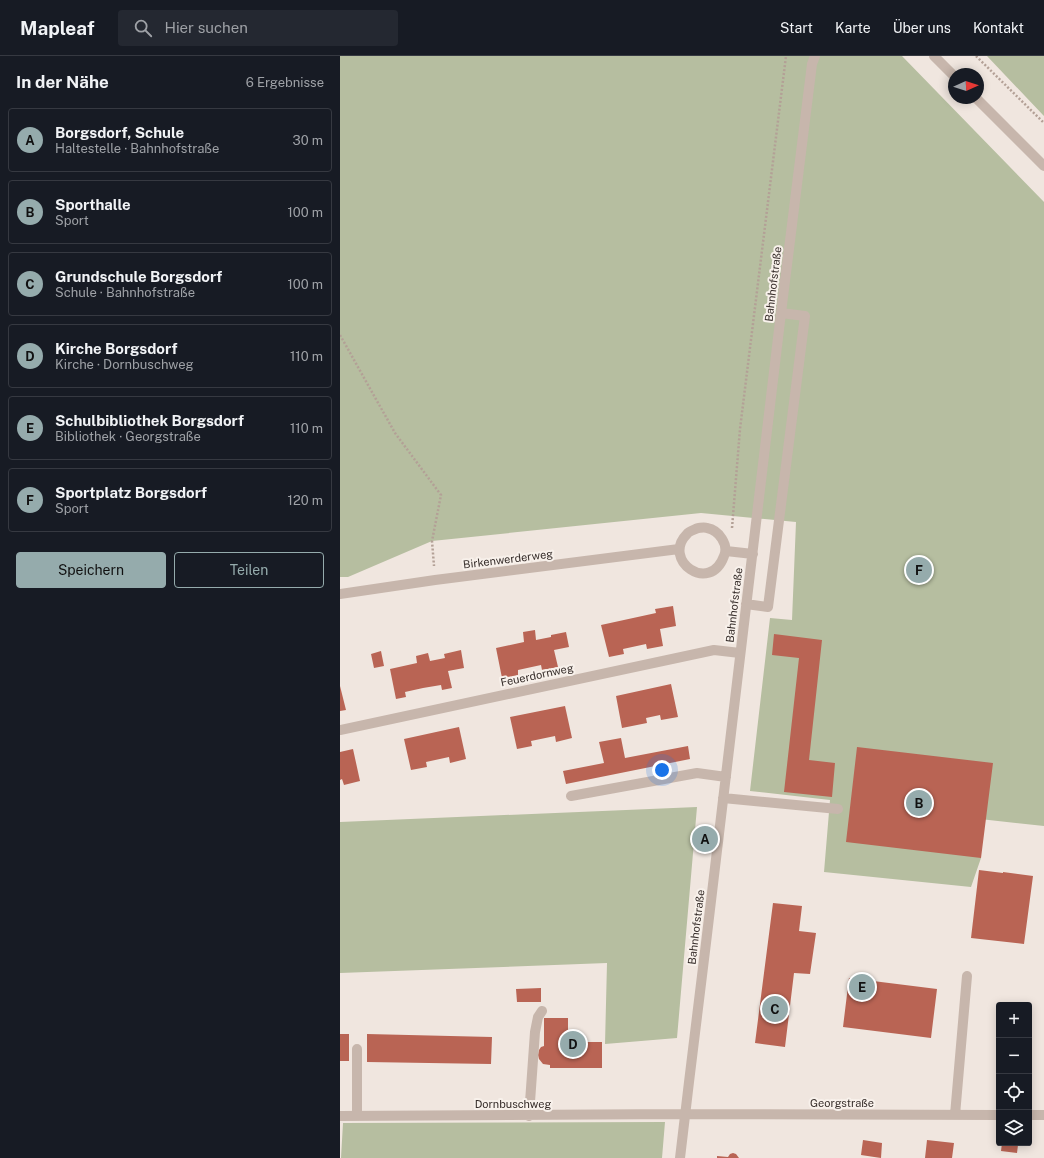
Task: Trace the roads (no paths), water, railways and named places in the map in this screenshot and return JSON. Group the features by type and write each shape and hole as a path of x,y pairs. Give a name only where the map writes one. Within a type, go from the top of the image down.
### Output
{"street":[{"name":"Bahnhofstraße","path":"680,1158 781,313 812,64 815,56"},
{"path":"934,56 948,70"},
{"path":"982,104 1044,166"},
{"path":"746,604 768,607 805,316 781,313"},
{"path":"698,528 708,528 718,534 728,552 715,570 705,573 697,573 688,568 681,560 679,549 682,540 688,533 698,528"},
{"name":"Birkenwerderweg","path":"340,594 435,580 679,549"},
{"path":"728,552 753,554"},
{"name":"Feuerdornweg","path":"340,730 714,650 740,653"},
{"path":"571,796 697,773 726,777"},
{"path":"723,798 838,809"},
{"path":"955,1115 967,976"},
{"path":"529,1116 535,1032 538,1017 542,1011"},
{"path":"357,1049 357,1116"},
{"name":"Georgstraße","path":"685,1114 996,1115"},
{"name":"Dornbuschweg","path":"340,1116 685,1114"},
{"path":"1032,1115 1044,1115"}],"place":[{"name":"Sportplatz Borgsdorf","path":"919,570"},
{"name":"Sporthalle","path":"919,803"},
{"name":"Borgsdorf, Schule","path":"705,839"},
{"name":"Schulbibliothek Borgsdorf","path":"862,987"},
{"name":"Grundschule Borgsdorf","path":"775,1009"},
{"name":"Kirche Borgsdorf","path":"573,1044"}]}
